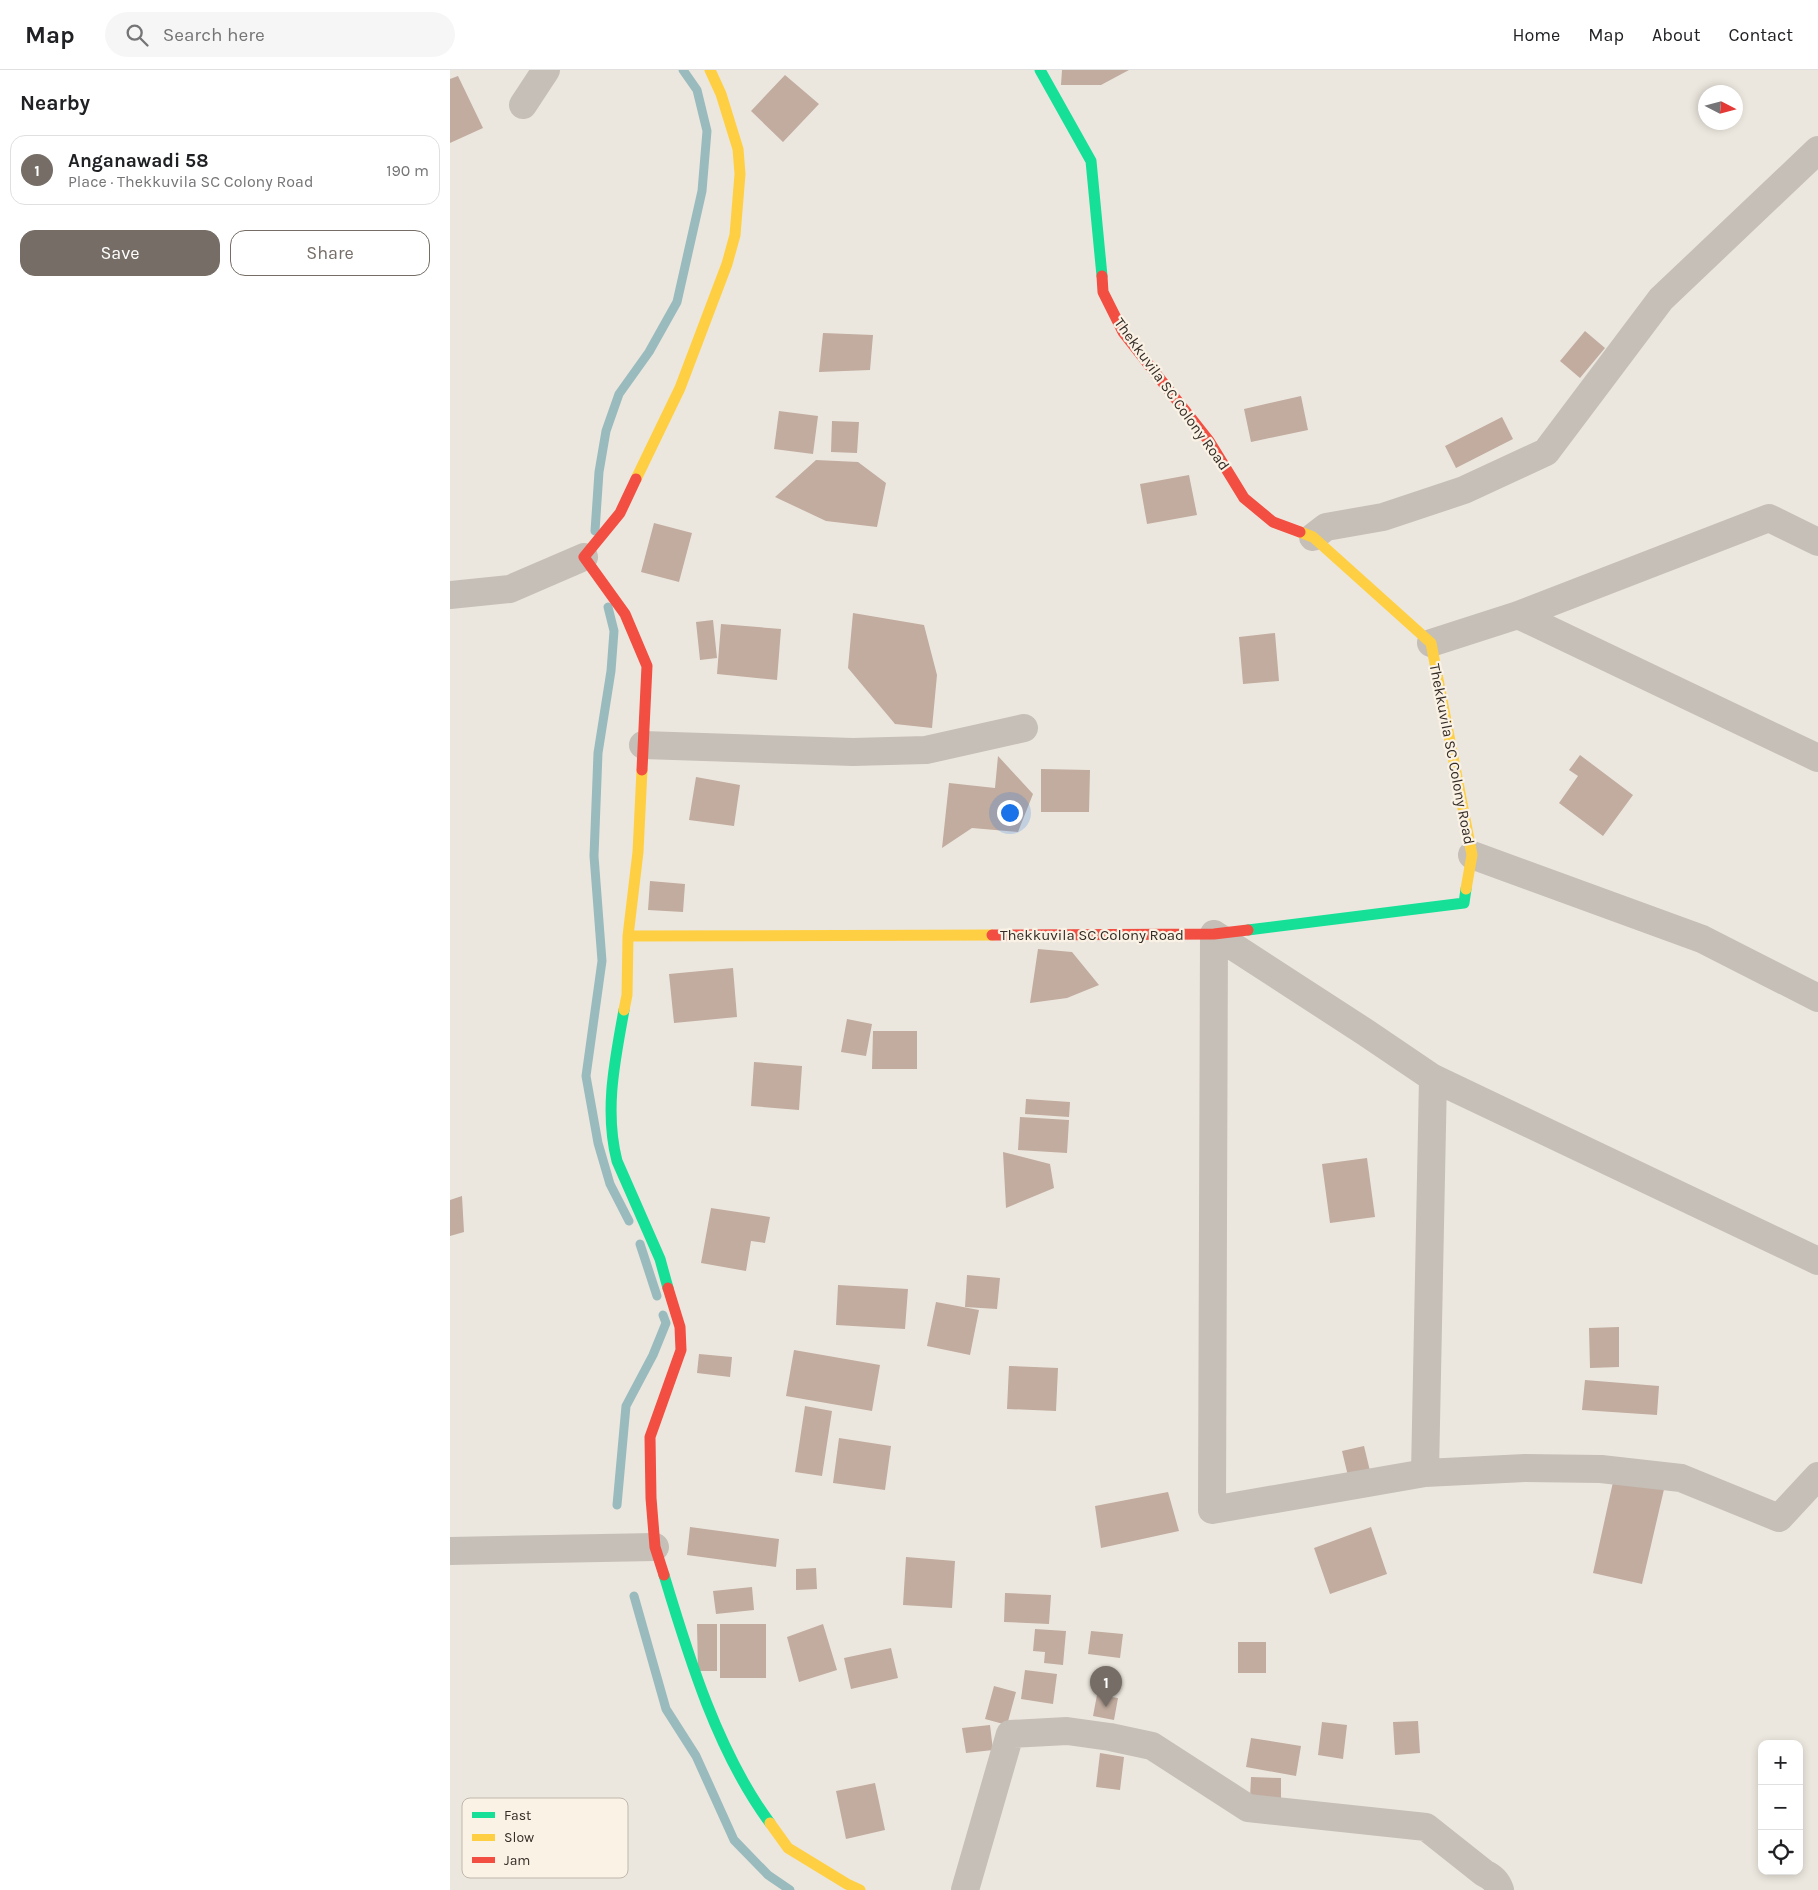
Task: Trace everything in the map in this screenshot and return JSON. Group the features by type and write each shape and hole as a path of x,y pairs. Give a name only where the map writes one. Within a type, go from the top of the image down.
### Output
{"street":[{"path":"523,105 546,70"},
{"path":"450,595 510,589 584,557 620,513 676,396 727,264 735,235 740,174 738,149 722,94 710,70"},
{"name":"Thekkuvila SC Colony Road","path":"628,936 1214,934 1464,904 1472,855 1431,643 1313,537 1273,522 1244,498 1209,441 1123,332 1103,292 1091,161 1040,70"},
{"path":"1313,537 1326,527 1384,517 1464,490 1546,452 1661,300 1818,150"},
{"path":"1431,643 1518,615 1770,518 1818,542"},
{"path":"584,557 625,614 647,666 638,852 628,936 627,995 614,1065 610,1102 612,1145 617,1161 660,1259 680,1327 681,1350 650,1437 651,1498 655,1547 690,1660 718,1730 751,1798 788,1848 860,1890"},
{"path":"1518,615 1818,758"},
{"path":"643,746 853,752 926,750 1024,728"},
{"path":"1472,855 1702,939 1818,998"},
{"path":"1214,934 1433,1078 1818,1261"},
{"path":"1214,934 1212,1510 1425,1473 1534,1468 1600,1469 1681,1478 1779,1518 1818,1476"},
{"path":"1425,1473 1433,1078"},
{"path":"450,1550 655,1547"},
{"path":"965,1890 1010,1734 1067,1730 1152,1746 1248,1808 1426,1827 1491,1877 1498,1883 1500,1890"}],"building":[{"path":"1062,70 1129,70 1101,85 1061,85"},
{"path":"785,75 819,104 783,142 751,111"},
{"path":"458,76 483,128 450,143 450,79"},
{"path":"1585,331 1605,348 1580,378 1560,361"},
{"path":"823,333 873,335 870,370 819,372"},
{"path":"1301,396 1308,430 1251,442 1244,409"},
{"path":"779,411 818,416 813,454 774,449"},
{"path":"1502,417 1513,439 1456,468 1445,446"},
{"path":"832,421 859,422 857,453 831,452"},
{"path":"816,460 858,462 886,483 877,527 826,521 775,497"},
{"path":"1189,475 1197,515 1147,524 1140,484"},
{"path":"654,523 692,533 679,582 641,572"},
{"path":"853,613 924,625 937,675 932,728 895,724 848,668"},
{"path":"713,620 717,658 700,660 696,622"},
{"path":"721,624 781,629 777,680 717,674"},
{"path":"1275,633 1279,681 1243,684 1239,637"},
{"path":"1580,755 1633,795 1603,836 1559,803 1578,776 1569,770"},
{"path":"998,756 1033,794 1018,832 972,828 942,848 949,783 995,788"},
{"path":"1041,769 1090,770 1089,812 1041,812"},
{"path":"696,777 740,785 734,826 689,820"},
{"path":"650,881 685,884 683,912 648,910"},
{"path":"1038,949 1072,952 1099,985 1067,998 1030,1003"},
{"path":"733,968 737,1017 674,1023 669,974"},
{"path":"847,1019 872,1024 866,1056 841,1052"},
{"path":"873,1031 917,1031 917,1069 872,1069"},
{"path":"754,1062 802,1066 799,1110 751,1106"},
{"path":"1026,1099 1070,1102 1069,1117 1025,1114"},
{"path":"1020,1117 1069,1120 1067,1153 1018,1150"},
{"path":"1003,1152 1050,1164 1054,1188 1006,1208"},
{"path":"1367,1158 1375,1217 1330,1223 1322,1164"},
{"path":"462,1196 464,1232 450,1236 450,1200"},
{"path":"711,1208 770,1217 765,1243 751,1241 746,1271 701,1263"},
{"path":"967,1275 1000,1278 997,1309 965,1307"},
{"path":"838,1285 908,1289 905,1329 836,1325"},
{"path":"936,1302 979,1310 970,1355 927,1346"},
{"path":"1619,1327 1619,1367 1590,1368 1589,1328"},
{"path":"794,1350 880,1365 872,1411 786,1396"},
{"path":"699,1354 732,1357 730,1377 697,1373"},
{"path":"1009,1366 1058,1368 1056,1411 1007,1409"},
{"path":"1585,1380 1659,1386 1657,1415 1582,1410"},
{"path":"805,1406 832,1411 822,1476 795,1472"},
{"path":"839,1438 891,1446 885,1490 833,1483"},
{"path":"1364,1446 1370,1471 1348,1476 1342,1451"},
{"path":"1615,1473 1665,1485 1642,1584 1593,1573"},
{"path":"1168,1492 1179,1531 1101,1548 1095,1506"},
{"path":"690,1527 779,1539 776,1567 687,1555"},
{"path":"1371,1527 1387,1574 1330,1594 1314,1548"},
{"path":"906,1557 955,1561 952,1608 903,1605"},
{"path":"816,1568 817,1589 796,1590 796,1569"},
{"path":"752,1587 754,1610 716,1614 713,1591"},
{"path":"1005,1593 1051,1595 1049,1624 1004,1622"},
{"path":"697,1624 717,1624 717,1671 698,1671"},
{"path":"720,1624 766,1624 766,1678 720,1678"},
{"path":"823,1624 837,1670 799,1682 787,1637"},
{"path":"1035,1629 1066,1631 1063,1665 1044,1663 1045,1652 1033,1651"},
{"path":"1091,1631 1123,1634 1120,1658 1088,1654"},
{"path":"1238,1642 1266,1642 1266,1673 1238,1673"},
{"path":"891,1648 898,1678 851,1689 844,1658"},
{"path":"1025,1670 1057,1674 1053,1704 1021,1699"},
{"path":"994,1686 1016,1692 1007,1725 985,1719"},
{"path":"1097,1695 1118,1698 1114,1720 1093,1716"},
{"path":"1418,1721 1420,1753 1395,1755 1393,1722"},
{"path":"1322,1722 1347,1725 1343,1759 1318,1755"},
{"path":"990,1725 993,1750 966,1753 962,1728"},
{"path":"1251,1738 1301,1746 1296,1776 1246,1767"},
{"path":"1100,1753 1124,1757 1120,1790 1096,1787"},
{"path":"1251,1777 1281,1778 1281,1799 1250,1798"},
{"path":"875,1783 885,1830 846,1839 836,1791"}],"waterway":[{"path":"595,531 599,472 606,431 619,394 649,352 677,302 702,191 707,131 697,90 683,70"},
{"path":"608,607 614,631 611,671 598,753 594,856 602,961 586,1076 598,1143 610,1184 629,1221"},
{"path":"640,1244 657,1296"},
{"path":"617,1505 626,1406 653,1355 666,1323 663,1315"},
{"path":"634,1596 666,1709 696,1756 734,1840 768,1875 790,1890"}],"traffic: fast":[{"path":"1040,70 1091,161 1102,276"},
{"path":"1248,930 1464,903 1466,889"},
{"path":"624,1010 612,1085 611,1123 613,1142 617,1161 660,1259 668,1288"},
{"path":"664,1575 695,1671 720,1736 752,1796 770,1823"}],"traffic: slow":[{"path":"636,479 680,388 727,264 735,235 740,174 738,149 721,94 710,70"},
{"path":"1300,532 1313,537 1431,643 1472,855 1466,889"},
{"path":"624,1010 627,995 628,936 638,852 642,770"},
{"path":"628,936 992,935"},
{"path":"770,1823 788,1848 860,1890"}],"traffic: jam":[{"path":"1102,276 1103,292 1123,332 1209,441 1244,498 1273,522 1300,532"},
{"path":"636,479 620,513 584,557 625,614 647,666 642,770"},
{"path":"992,935 1214,934 1248,930"},
{"path":"664,1575 655,1547 651,1498 650,1437 681,1350 680,1327 668,1288"}],"place":[{"name":"Anganawadi 58","path":"1106,1707"}]}
